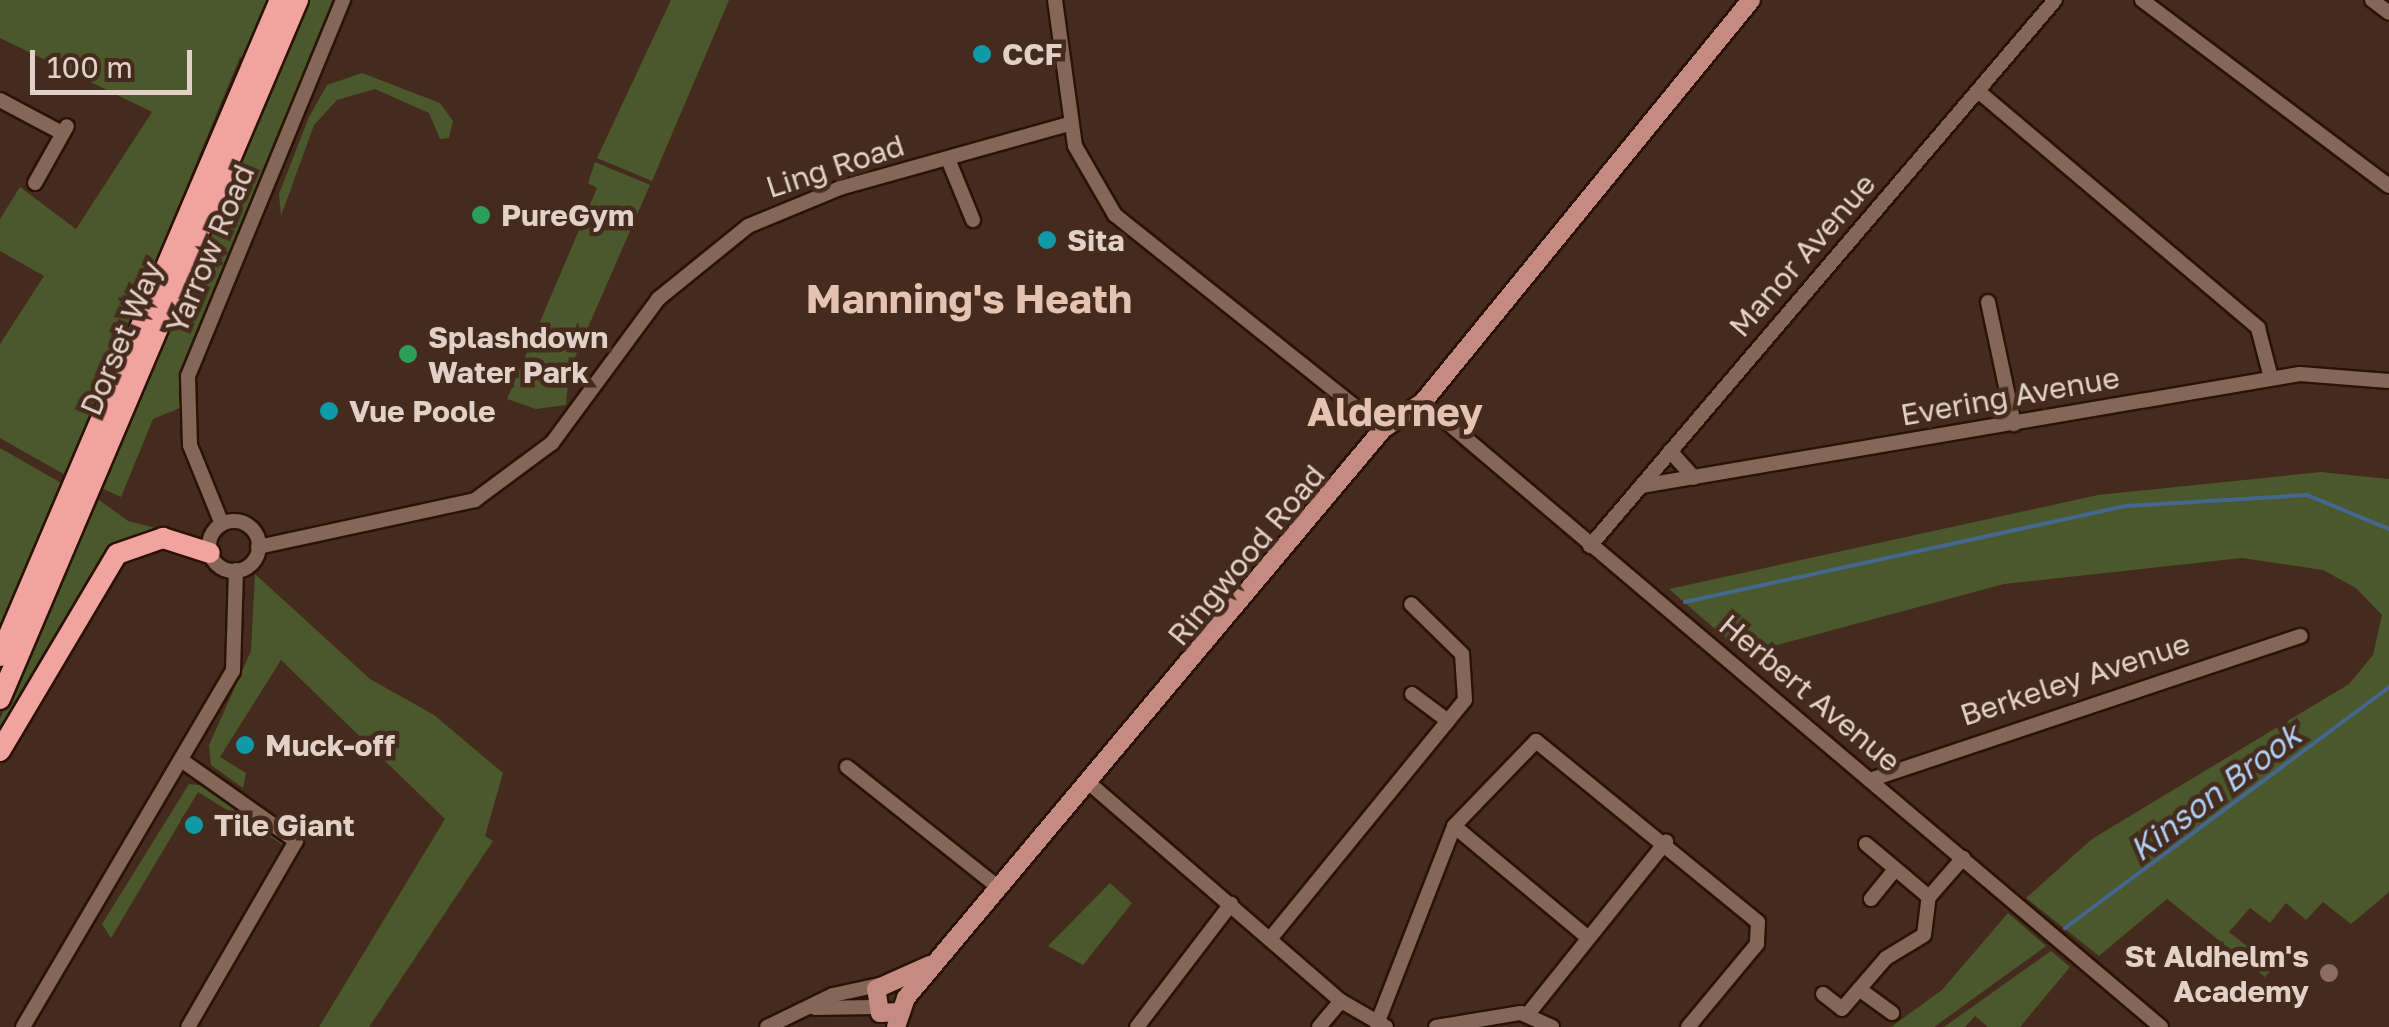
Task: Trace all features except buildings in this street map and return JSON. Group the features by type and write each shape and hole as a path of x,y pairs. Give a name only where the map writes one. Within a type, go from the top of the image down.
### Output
{"highway":[{"name":"Dorset Way","path":"0,656 280,0"},
{"name":"Dorset Way","path":"0,699 298,0"},
{"path":"0,751 117,554 163,538 210,553"}],"main road":[{"name":"Ringwood Road","path":"900,1012 935,963 1090,784 1383,429 1423,402 1752,0"},
{"name":"Ringwood Road","path":"884,984 935,963"},
{"path":"884,984 900,1012 878,1016 884,984"}],"street":[{"name":"Yarrow Road","path":"222,524 190,445 188,376 344,0"},
{"path":"1055,0 1070,124 1094,182 1129,230 1383,429"},
{"name":"Manor Avenue","path":"1590,546 2055,0"},
{"path":"2142,0 2389,186"},
{"path":"2372,0 2389,13"},
{"path":"1978,91 2258,328 2270,378"},
{"path":"0,100 65,129 35,183"},
{"name":"Ling Road","path":"258,547 475,500 552,443 642,317 696,263 802,201 1070,124"},
{"path":"948,158 973,220"},
{"path":"1988,302 2014,424"},
{"name":"Evering Avenue","path":"1641,486 2270,378 2389,380"},
{"name":"Herbert Avenue","path":"1423,402 2161,1027"},
{"path":"1670,451 1694,478"},
{"path":"22,1027 184,762 233,671 236,570 258,547 249,526 222,524 210,553 236,570"},
{"path":"1270,939 1448,721 1468,690 1462,654 1410,604"},
{"name":"Berkeley Avenue","path":"1870,780 2301,636"},
{"path":"1412,694 1448,721"},
{"path":"1090,784 1341,1000 1381,1025 1454,826 1517,751 1542,741 1666,842 1761,934 1688,1027"},
{"path":"184,762 296,842 188,1027"},
{"path":"847,766 999,888"},
{"path":"1454,826 1586,936"},
{"path":"1528,1014 1586,936 1666,842"},
{"path":"1866,844 1893,872 1929,897"},
{"path":"1824,994 1842,1009 1924,935 1929,897 1963,858"},
{"path":"1871,900 1893,872"},
{"path":"1137,1027 1231,904"},
{"path":"766,1027 884,984"},
{"path":"1860,989 1892,1014"},
{"path":"1320,1027 1341,1000"},
{"path":"811,1008 878,1016"},
{"path":"1436,1027 1528,1014 1552,1027"}],"green space":[{"path":"0,0 273,0 248,59 240,57 67,476 0,438 0,344 44,276 0,251 0,219 20,187 76,229 152,112 0,38"},
{"path":"307,0 335,0 187,364 180,408 153,419 121,497 99,487"},
{"path":"671,0 729,0 652,181 597,158"},
{"path":"362,73 440,103 453,121 449,138 440,139 429,113 375,89 337,100 314,125 281,216 279,194 309,117 327,85"},
{"path":"595,162 650,185 569,371 566,405 536,409 507,399 597,188 588,183"},
{"path":"0,448 63,484 0,630"},
{"path":"2321,472 2389,479 2389,892 2351,924 2323,902 2306,920 2286,903 2270,923 2250,908 2229,932 2274,967 2265,977 2167,899 2099,956 2026,898 2092,839 2349,684 2373,655 2382,615 2356,588 2323,570 2242,558 2004,584 1744,654 1669,589 2098,495"},
{"path":"95,497 128,521 199,539 107,557 0,739 0,719"},
{"path":"255,574 370,679 434,715 503,773 485,836 493,841 369,1027 319,1027 445,819 281,660 220,757 246,773 243,788 211,765 209,745 251,651"},
{"path":"189,784 207,786 270,828 285,846 198,792 111,938 102,924"},
{"path":"285,846 284,853 250,908"},
{"path":"1110,883 1132,903 1083,965 1048,946"},
{"path":"2008,913 2046,946 1934,1027 1891,1027 1942,990"},
{"path":"2051,951 2070,967 2020,1027 1988,1027 1975,1016 1965,1027 1944,1027"}],"waterway":[{"path":"1685,602 2127,506 2307,495 2389,529"},
{"name":"Kinson Brook","path":"2065,928 2389,687"}],"place":[{"name":"CCF","path":"982,54"},
{"name":"PureGym","path":"481,215"},
{"name":"Sita","path":"1047,240"},
{"name":"Splashdown Water Park","path":"408,354"},
{"name":"Vue Poole","path":"329,411"},
{"name":"Muck-off","path":"245,745"},
{"name":"Tile Giant","path":"194,825"},
{"name":"St Aldhelm's Academy","path":"2329,973"}],"district":[{"name":"Manning's Heath","path":"969,298"},
{"name":"Alderney","path":"1395,411"}]}
